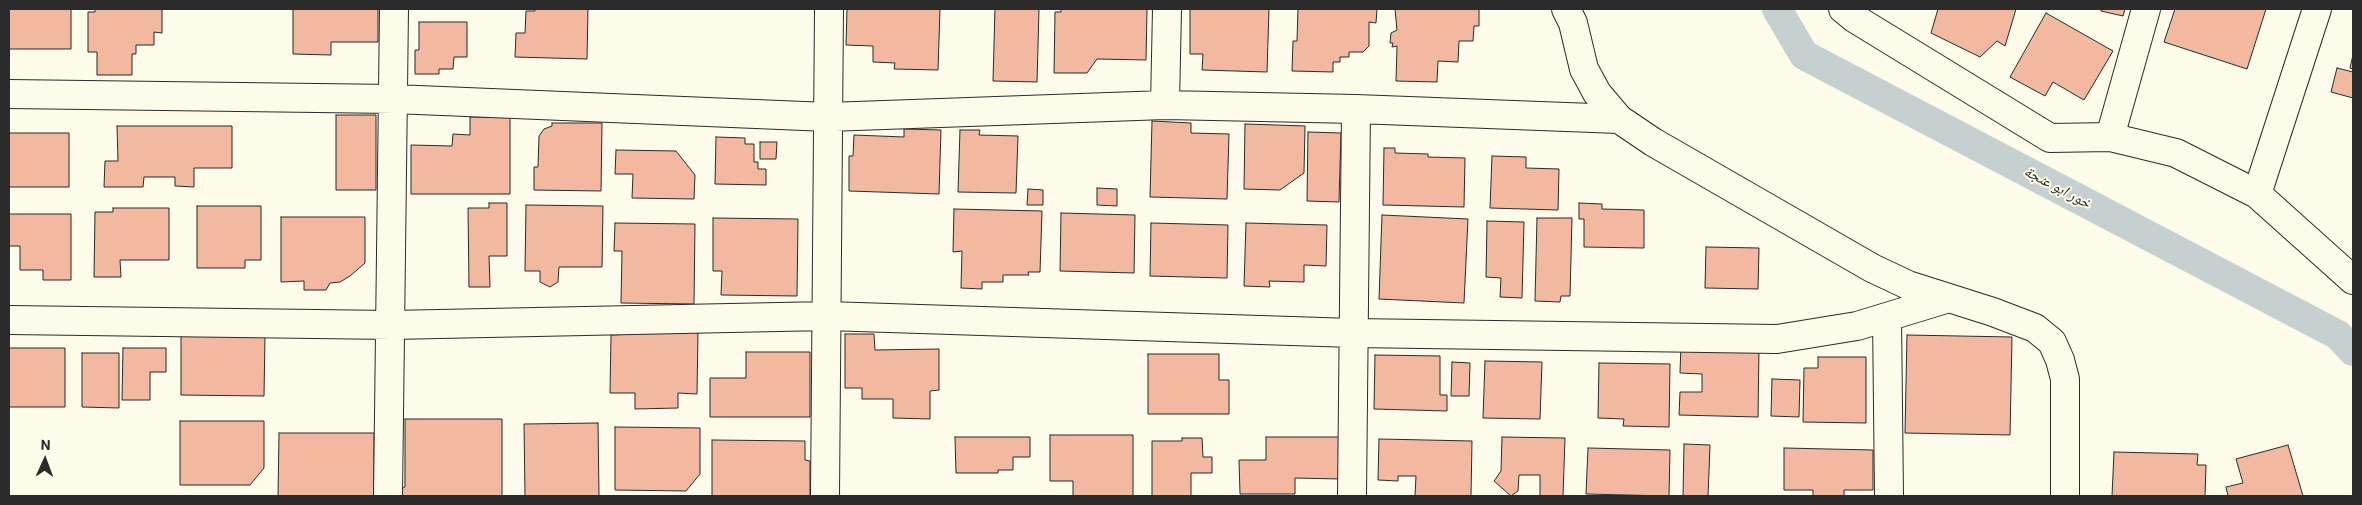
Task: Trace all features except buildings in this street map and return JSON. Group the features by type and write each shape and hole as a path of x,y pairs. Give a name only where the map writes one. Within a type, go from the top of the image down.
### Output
{"street":[{"path":"388,496 394,9"},
{"path":"825,496 829,9"},
{"path":"1165,105 1168,9"},
{"path":"1566,9 1572,23 1584,69 1597,94 1619,119 1653,142 1872,268 1908,286 1993,312 2035,328 2052,342 2060,360 2065,379 2065,496"},
{"path":"1844,9 1854,18 2050,138 2110,137 2176,153 2257,194 2353,280"},
{"path":"2110,137 2146,9"},
{"path":"2257,194 2317,9"},
{"path":"9,94 394,99 828,117 1165,105 1356,109 1619,119"},
{"path":"1352,496 1356,109"},
{"path":"9,320 391,326 827,316 1353,333 1777,339 1857,326 1949,298"},
{"path":"1887,318 1889,496"}],"waterway":[{"name":"خور ابو عنجة","path":"1777,9 1804,55 2338,335 2353,351"}]}
